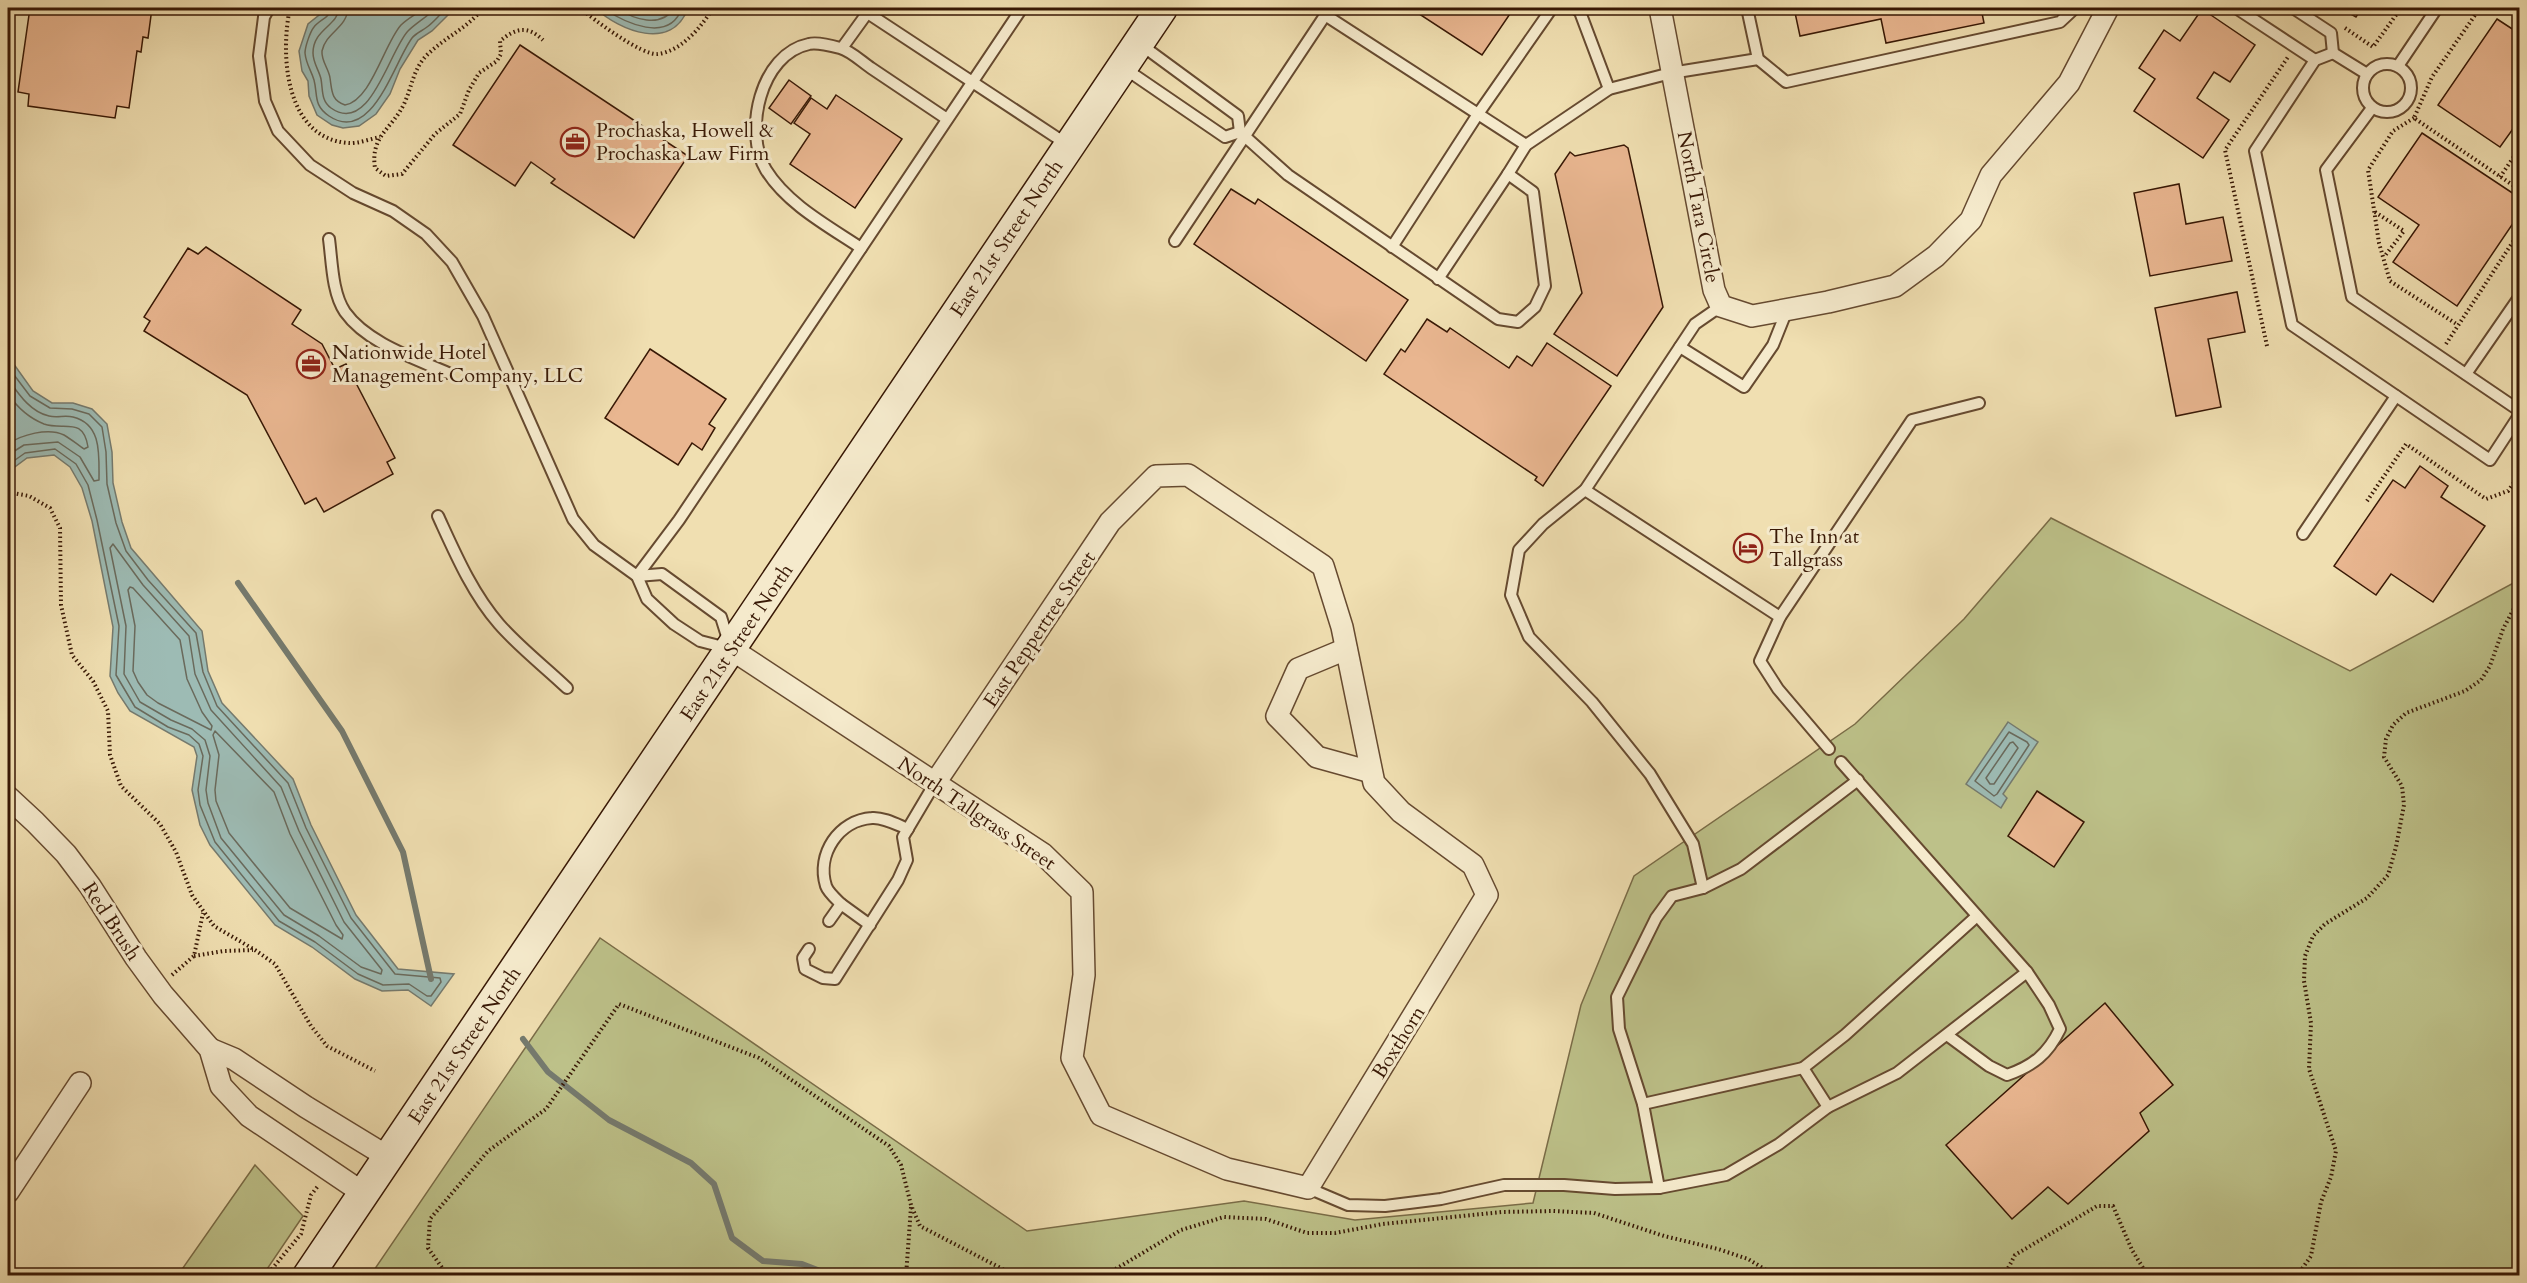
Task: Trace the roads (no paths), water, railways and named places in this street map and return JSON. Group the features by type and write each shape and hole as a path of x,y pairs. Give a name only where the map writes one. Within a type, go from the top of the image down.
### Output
{"main road":[{"name":"East 21st Street North","path":"308,1275 1162,8"}],"street":[{"name":"North Tara Circle","path":"1660,8 1714,290 1721,306 1752,316 1895,286 1936,256 1971,220 1991,175 2068,83 2108,8"},
{"name":"East Peppertree Street","path":"935,783 1110,522 1156,476 1188,476 1323,566 1342,627 1346,649"},
{"name":"North Tallgrass Street","path":"731,649 1043,854 1082,892 1084,975 1072,1058 1101,1115 1227,1169 1308,1188"},
{"path":"1346,649 1371,772 1317,757 1277,716 1298,669 1346,649"},
{"name":"Boxthorn","path":"1308,1188 1487,895 1473,865 1401,812 1374,783 1371,772"},
{"name":"Red Brush","path":"8,797 66,854 158,987 210,1049 221,1086 249,1116 363,1193"},
{"name":"Red Brush","path":"210,1049 234,1059 306,1107 388,1157"},
{"path":"8,1192 80,1083"}],"lane":[{"path":"269,8 264,16 259,56 265,100 278,131 310,165 353,193 393,211 426,234 452,262 483,316 573,519 594,545 637,576 647,599 674,624 700,640 731,649"},
{"path":"637,576 679,520 1022,8"},
{"path":"1392,247 1478,114 1552,8"},
{"path":"1575,8 1580,12 1609,89"},
{"path":"1747,8 1758,59 1786,82 2060,22 2075,8"},
{"path":"2236,8 2315,60"},
{"path":"2293,8 2331,33 2333,53"},
{"path":"2398,66 2437,8"},
{"path":"842,48 864,10 1069,145"},
{"path":"1175,241 1242,135 1327,11 1526,146"},
{"path":"861,248 820,221 778,187 765,167 756,138 756,105 768,76 788,54 810,43 842,48 947,119"},
{"path":"2333,53 2315,60 2255,151 2292,326 2490,460 2520,413 2352,297 2326,170 2372,108"},
{"path":"2333,53 2367,74"},
{"path":"1130,55 1225,137 1242,135"},
{"path":"1130,55 1238,116 1242,135 1288,175 1498,319 1518,322 1535,307 1545,286 1533,192 1508,174"},
{"path":"1438,279 1526,146 1609,89 1671,73 1758,59"},
{"path":"2381,64 2398,66 2409,77 2411,94 2407,102 2402,108 2387,112 2372,108 2362,88 2367,74 2381,64"},
{"path":"329,239 336,286 344,311 373,338 448,373"},
{"path":"2466,374 2520,296"},
{"path":"1703,888 1693,844 1650,774 1592,702 1529,637 1511,595 1519,550 1543,524 1585,490 1695,324 1721,306"},
{"path":"1680,347 1744,387 1773,345 1788,309"},
{"path":"2303,534 2396,396"},
{"path":"1829,749 1778,689 1760,661 1780,617 1912,420 1979,403"},
{"path":"1585,490 1780,617"},
{"path":"438,516 458,560 480,598 500,625 567,688"},
{"path":"637,576 662,574 721,617 731,649"},
{"path":"1841,762 2027,972 2049,1005 2060,1029 2051,1046 2025,1069 2007,1075 1989,1066 1947,1035"},
{"path":"1659,1188 1643,1104 1619,1029 1617,997 1656,918 1672,896 1703,888 1741,869 1858,780"},
{"path":"809,949 803,958 805,969 823,978 835,979 898,880 907,860 903,837 935,783"},
{"path":"870,925 841,904 826,888 823,864 829,846 846,826 873,818 908,828"},
{"path":"829,921 841,904"},
{"path":"1643,1104 1803,1068 1845,1035 1977,916"},
{"path":"1308,1188 1348,1205 1385,1206 1441,1199 1504,1185 1564,1185 1615,1189 1659,1188 1726,1175 1779,1144 1828,1107 1898,1073 2027,972"},
{"path":"1803,1068 1828,1107"}],"water":[{"path":"328,8 455,8 432,31 418,40 400,69 390,94 376,114 359,126 343,128 332,125 317,115 309,96 308,81 302,71 299,51 308,24"},
{"path":"595,8 688,8 680,22 670,30 645,33 618,24"},
{"path":"8,356 33,391 52,403 73,403 92,409 107,424 112,452 113,483 131,548 202,631 208,671 222,703 293,779 311,825 356,915 398,969 454,974 431,1006 408,990 382,991 355,979 312,947 275,925 210,845 200,825 192,790 197,756 194,747 130,711 110,676 113,627 92,521 82,488 70,467 54,455 27,458 8,472"},
{"path":"2008,722 2038,742 2003,794 2007,798 2001,808 1966,784"}],"waterway":[{"path":"238,583 342,731 403,852 431,979"},
{"path":"523,1039 548,1072 609,1120 691,1163 714,1184 732,1238 763,1261 802,1264 833,1276"}],"place":[{"name":"Prochaska, Howell & Prochaska Law Firm","path":"575,142"},
{"name":"Nationwide Hotel Management Company, LLC","path":"311,364"},
{"name":"The Inn at Tallgrass","path":"1748,548"}]}
